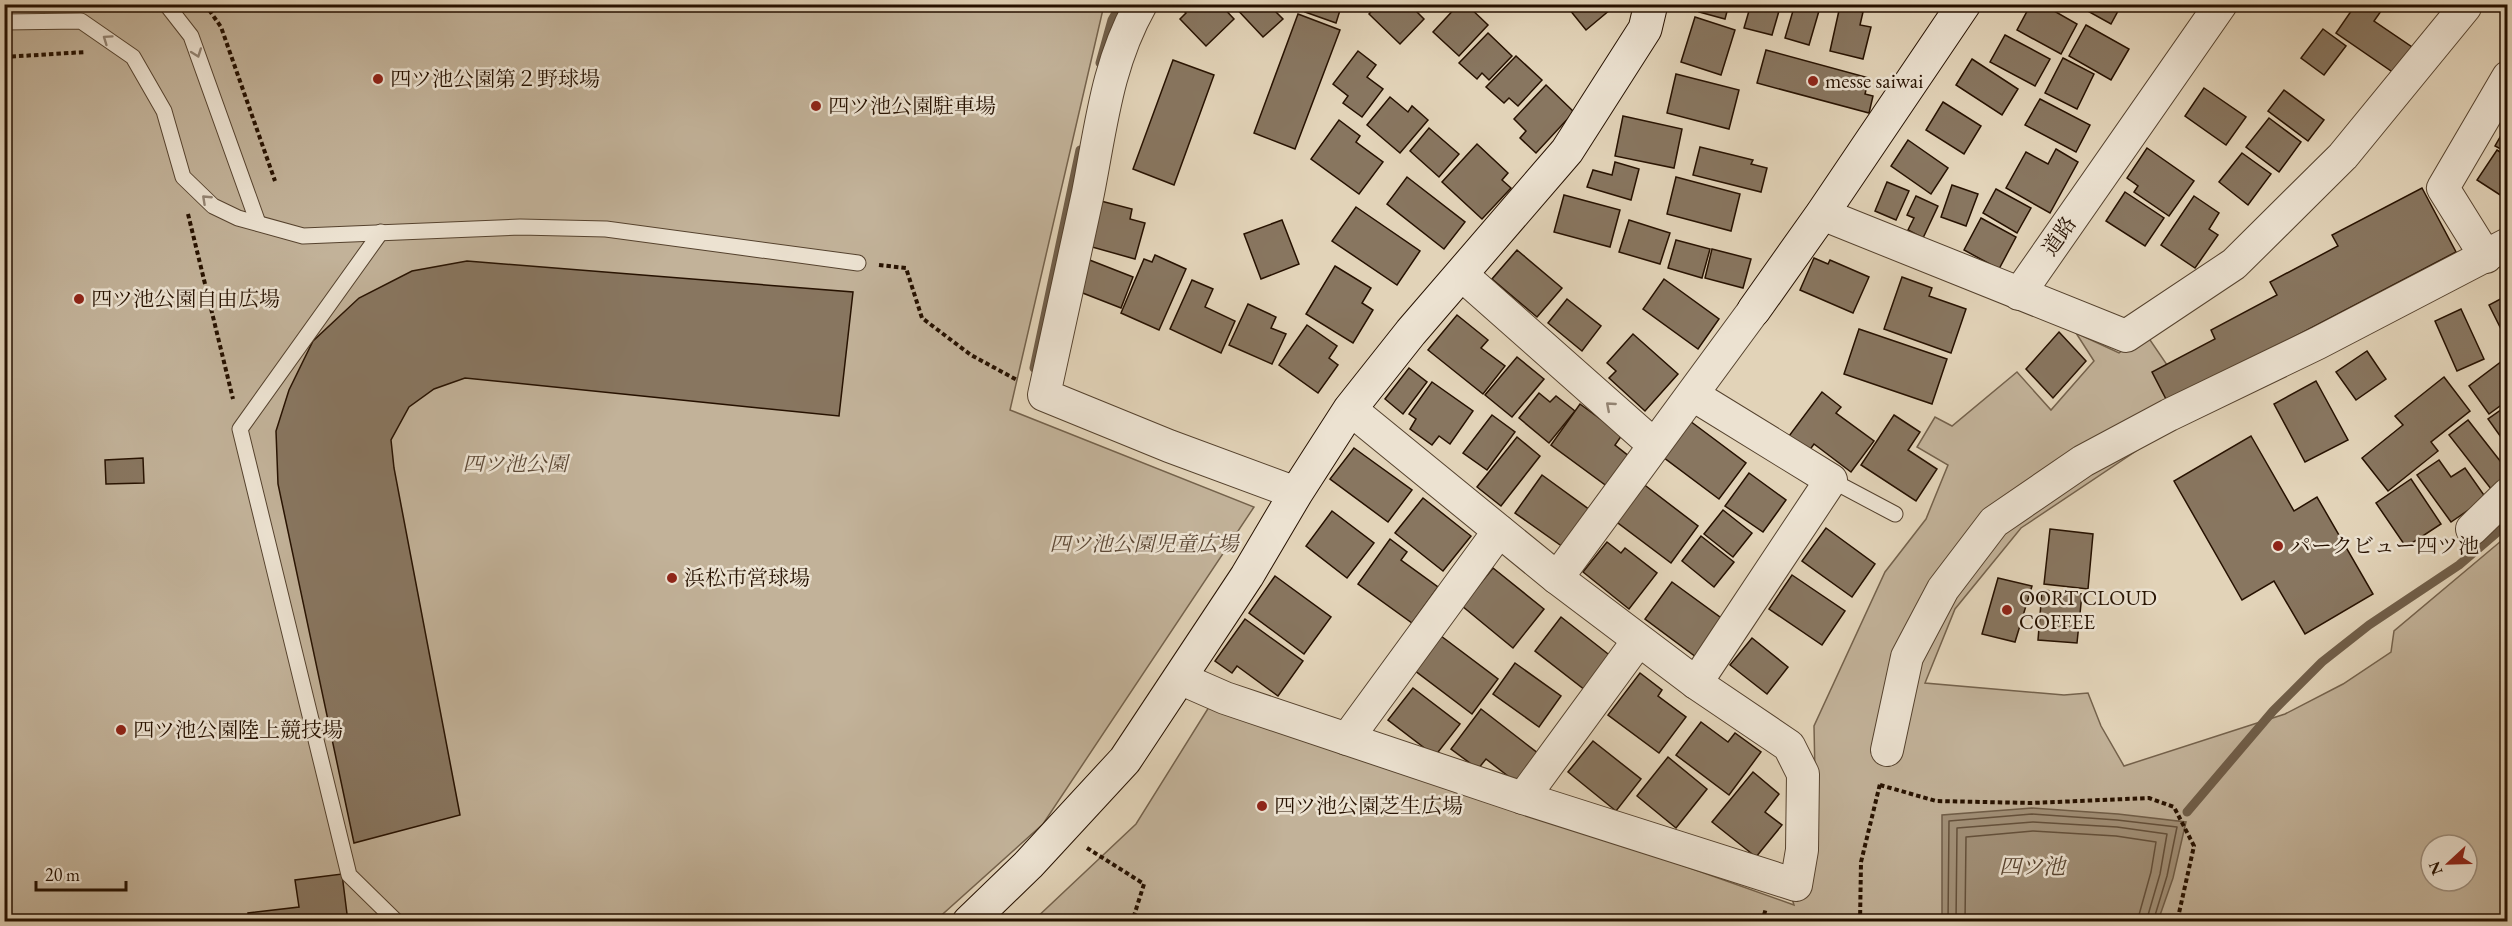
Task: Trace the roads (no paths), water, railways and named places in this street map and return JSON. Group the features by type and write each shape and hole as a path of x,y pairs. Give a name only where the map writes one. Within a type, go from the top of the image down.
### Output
{"street":[{"path":"1141,4 1127,29 1109,79 1088,193 1044,395 1169,446 1296,493"},
{"path":"969,921 1028,865 1125,760 1247,576 1296,493 1350,409 1411,332 1567,151 1645,29 1651,4"},
{"path":"1557,579 1693,395 1822,214 1964,4"},
{"name":"道路","path":"2019,294 2221,4"},
{"path":"1822,214 2126,336 2234,264 2343,156 2465,7 2460,4"},
{"path":"1887,750 1907,657 1943,589 1994,522 2083,461 2497,251 2443,188 2508,77"},
{"path":"1462,275 1654,445"},
{"path":"1693,395 1831,480 1696,683"},
{"path":"1184,673 1193,684 1225,698 1523,798 1796,885 1802,850 1803,774 1789,746 1696,683 1557,579 1350,409"},
{"path":"2472,529 2508,494"},
{"path":"1347,739 1499,531"},
{"path":"1523,798 1638,641"}],"lane":[{"path":"166,4 191,36 258,223"},
{"path":"4,22 81,21 133,57 164,111 183,177 213,206 238,218 303,236 520,227 606,229 858,263"},
{"path":"381,232 240,429 349,874 397,921"},
{"path":"1831,480 1894,514"}],"water":[{"name":"四ツ池","path":"2032,808 2118,814 2186,822 2173,878 2158,921 1942,921 1942,815"}],"waterway":[{"path":"1100,63 1112,20 1121,4"},
{"path":"1034,368 1080,150"},
{"path":"2187,812 2273,711 2322,662 2369,625 2459,565 2508,523"}],"place":[{"name":"四ツ池公園第２野球場","path":"378,79"},
{"name":"messe saiwai","path":"1813,81"},
{"name":"四ツ池公園駐車場","path":"816,106"},
{"name":"四ツ池公園自由広場","path":"79,299"},
{"name":"パークビュー四ツ池","path":"2278,546"},
{"name":"浜松市営球場","path":"672,578"},
{"name":"OORT CLOUD COFFEE","path":"2007,610"},
{"name":"四ツ池公園陸上競技場","path":"121,730"},
{"name":"四ツ池公園芝生広場","path":"1262,806"}],"park label":[{"name":"四ツ池公園","path":"515,464"},
{"name":"四ツ池公園児童広場","path":"1144,544"}]}
